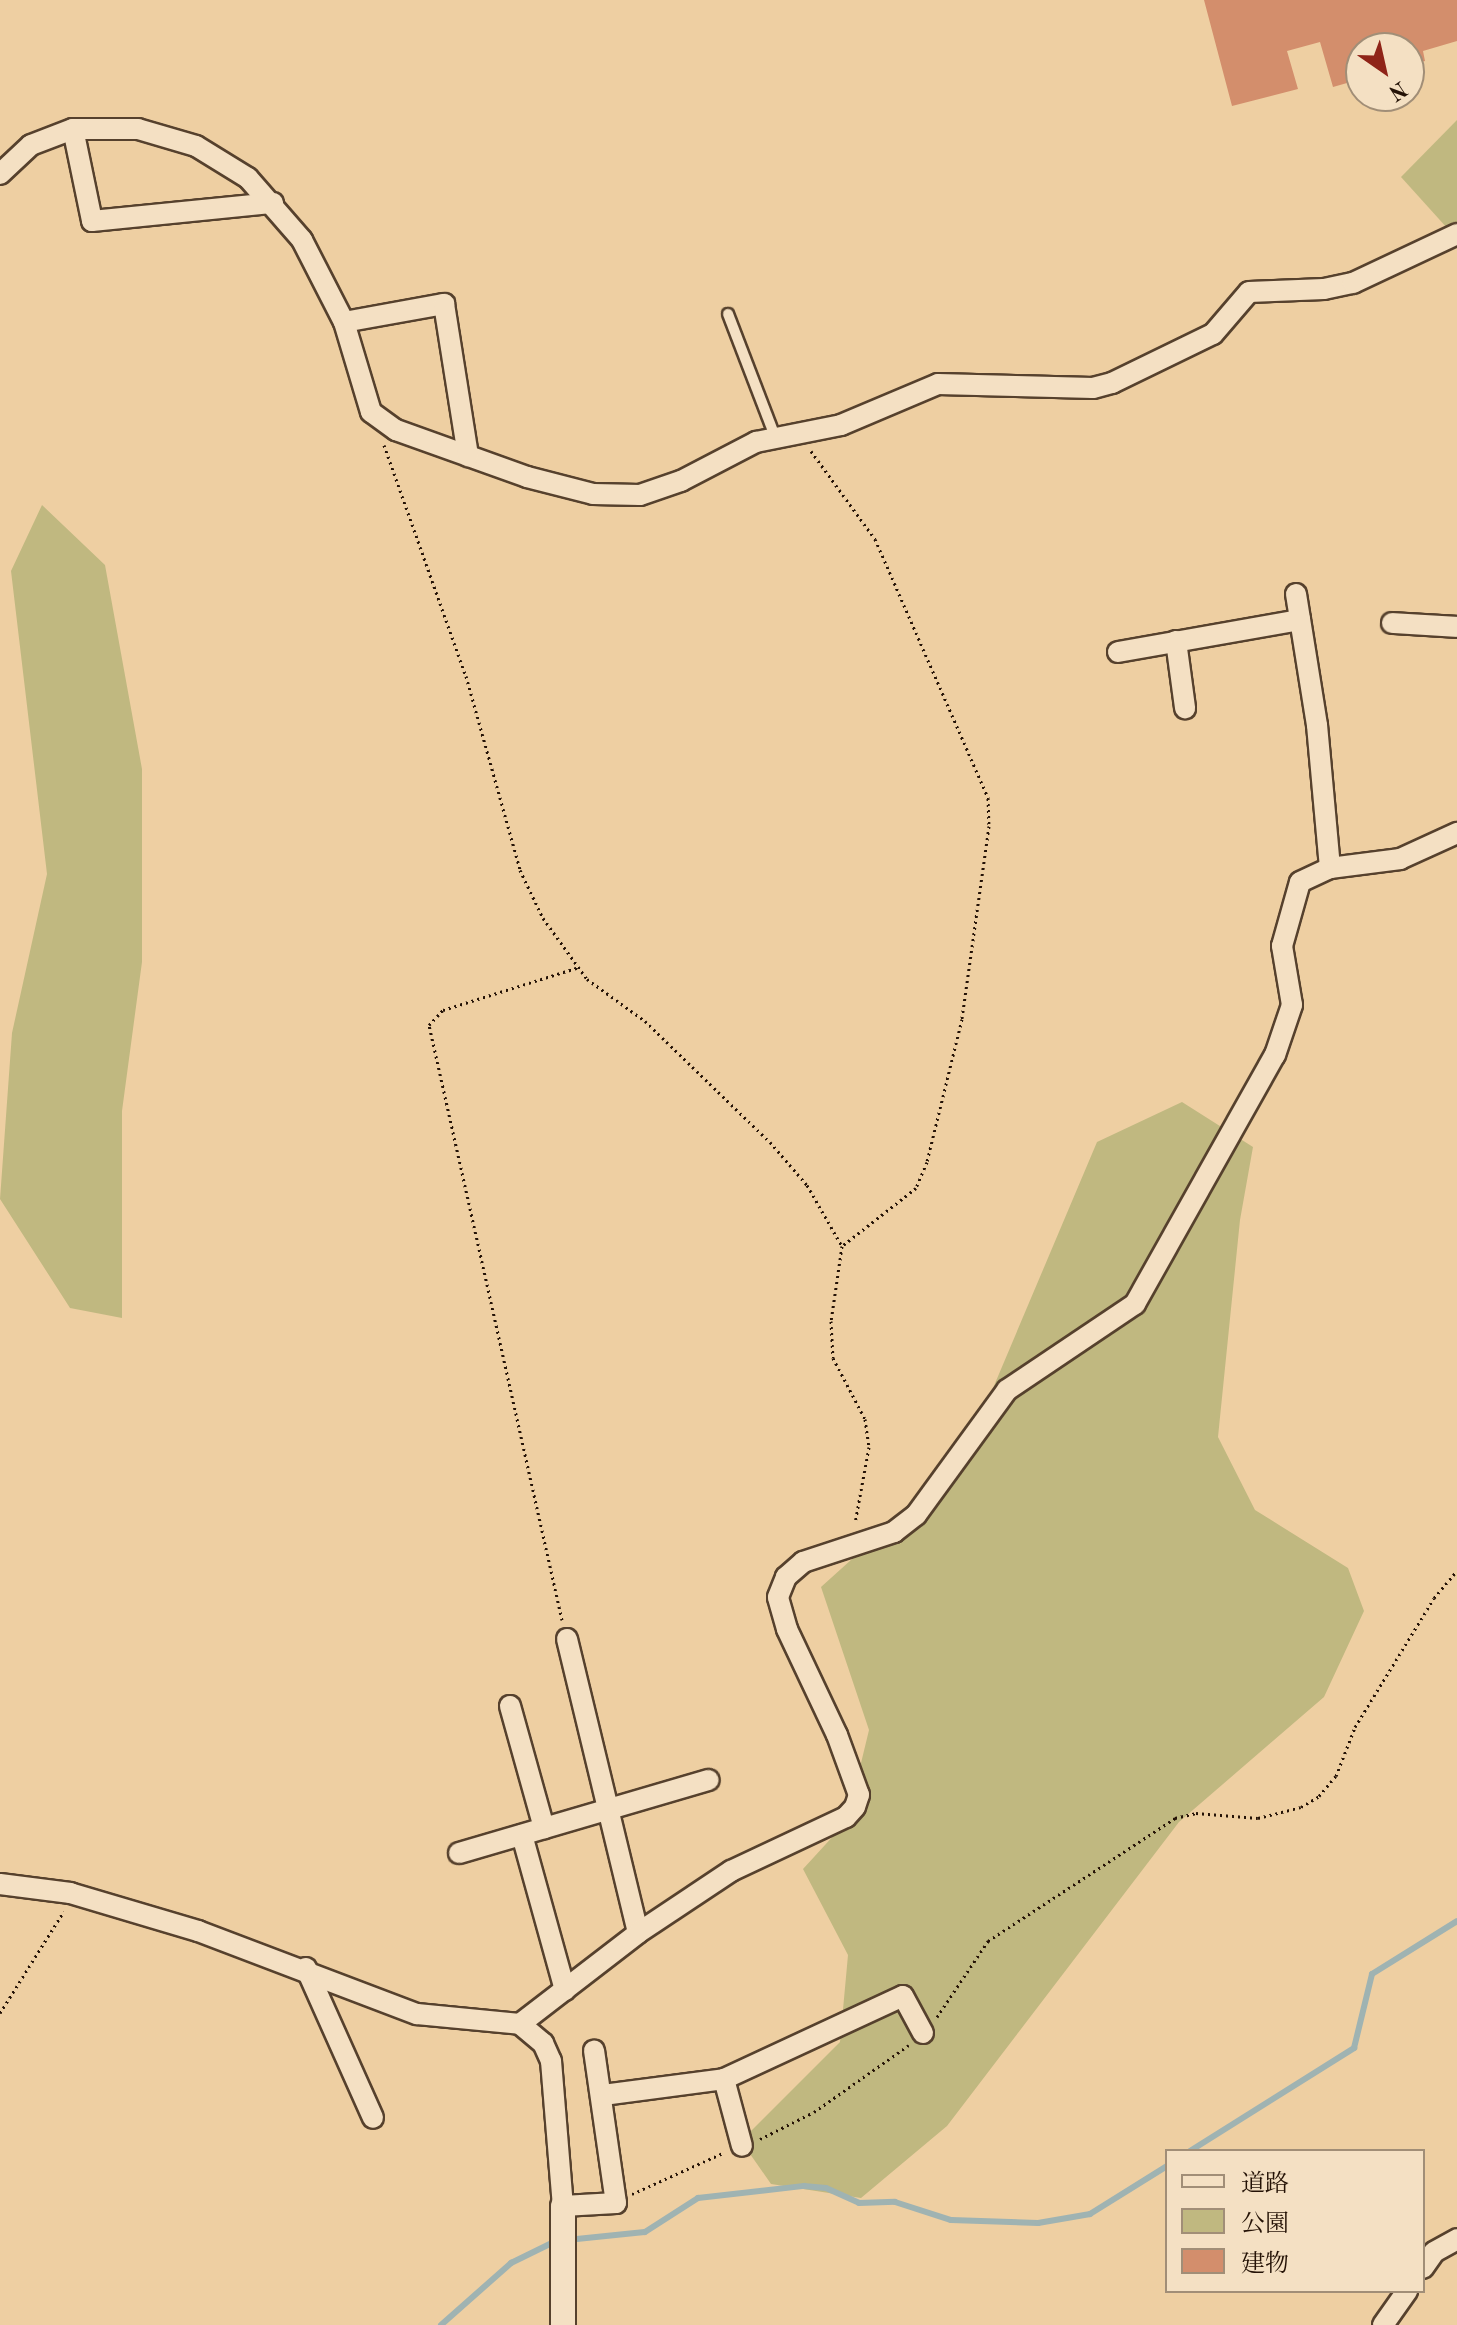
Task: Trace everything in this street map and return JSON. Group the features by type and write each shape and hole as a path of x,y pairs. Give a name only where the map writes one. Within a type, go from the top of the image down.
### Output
{"street":[{"path":"0,174 31,145 73,129 138,129 196,146 248,178 273,203 302,240 344,322 371,412 396,430 468,456 593,494 640,495 681,481 756,442 841,425 938,384 1093,388 1112,383 1213,334 1249,292 1324,289 1353,283 1457,234"},
{"path":"73,129 92,221 273,203"},
{"path":"344,322 444,304 468,456"},
{"path":"1296,594 1317,725 1330,868"},
{"path":"1118,652 1300,620"},
{"path":"1392,623 1457,627"},
{"path":"1176,641 1185,708"},
{"path":"520,2024 638,1933 731,1871 846,1817 855,1807 859,1795 855,1783 778,1597 786,1577 803,1562 894,1532 916,1515 1007,1390 1135,1304 1275,1055 1292,1005 1282,946 1300,882 1307,874 1400,859 1457,833"},
{"path":"567,1639 605,1810 638,1933"},
{"path":"510,1706 544,1828"},
{"path":"459,1853 709,1780"},
{"path":"522,1835 565,1990"},
{"path":"0,1884 74,1895 306,1968 417,2014 520,2024 543,2043 551,2061 563,2206 563,2325"},
{"path":"306,1968 373,2118"},
{"path":"603,2095 724,2079 903,1996 923,2033"},
{"path":"563,2206 616,2203 603,2095 594,2051"},
{"path":"724,2079 742,2146"},
{"path":"1425,2265 1434,2252 1457,2239"},
{"path":"1383,2325 1406,2293"}],"lane":[{"path":"728,314 776,439"}],"path":[{"path":"371,412 462,661 520,870 543,918 579,967 645,1021 770,1142 807,1185 842,1246 831,1321 833,1358 865,1419 869,1447 850,1546"},
{"path":"799,435 875,539 988,798 988,850 977,897 962,1019 927,1162 916,1188 842,1246"},
{"path":"567,1639 429,1025 443,1010 579,967"},
{"path":"616,2203 696,2162 742,2146 814,2112 923,2033 988,1941 1175,1818 1196,1813 1258,1818 1301,1807 1319,1796 1336,1776 1355,1727 1434,1598 1457,1571"},
{"path":"0,2013 74,1895"}],"green space":[{"path":"1457,120 1457,239 1401,177"},
{"path":"42,505 105,565 142,769 142,962 122,1111 122,1318 70,1308 0,1199 12,1033 47,874 11,571"},
{"path":"1182,1102 1253,1147 1240,1220 1218,1437 1255,1510 1348,1568 1364,1611 1324,1697 1179,1822 947,2126 861,2198 771,2184 741,2141 840,2042 848,1955 803,1869 847,1821 869,1730 821,1587 963,1459 1097,1142"}],"building":[{"path":"1204,0 1457,0 1457,41 1425,50 1425,32 1345,32 1345,84 1333,87 1320,42 1287,51 1298,89 1232,106"}],"waterway":[{"path":"1193,2149 1354,2048 1372,1974 1457,1921"},
{"path":"567,2240 645,2232 698,2198 804,2186 826,2188 859,2203 895,2202 951,2220 1038,2223 1090,2214 1165,2167"},
{"path":"441,2325 511,2263 556,2241"}]}
